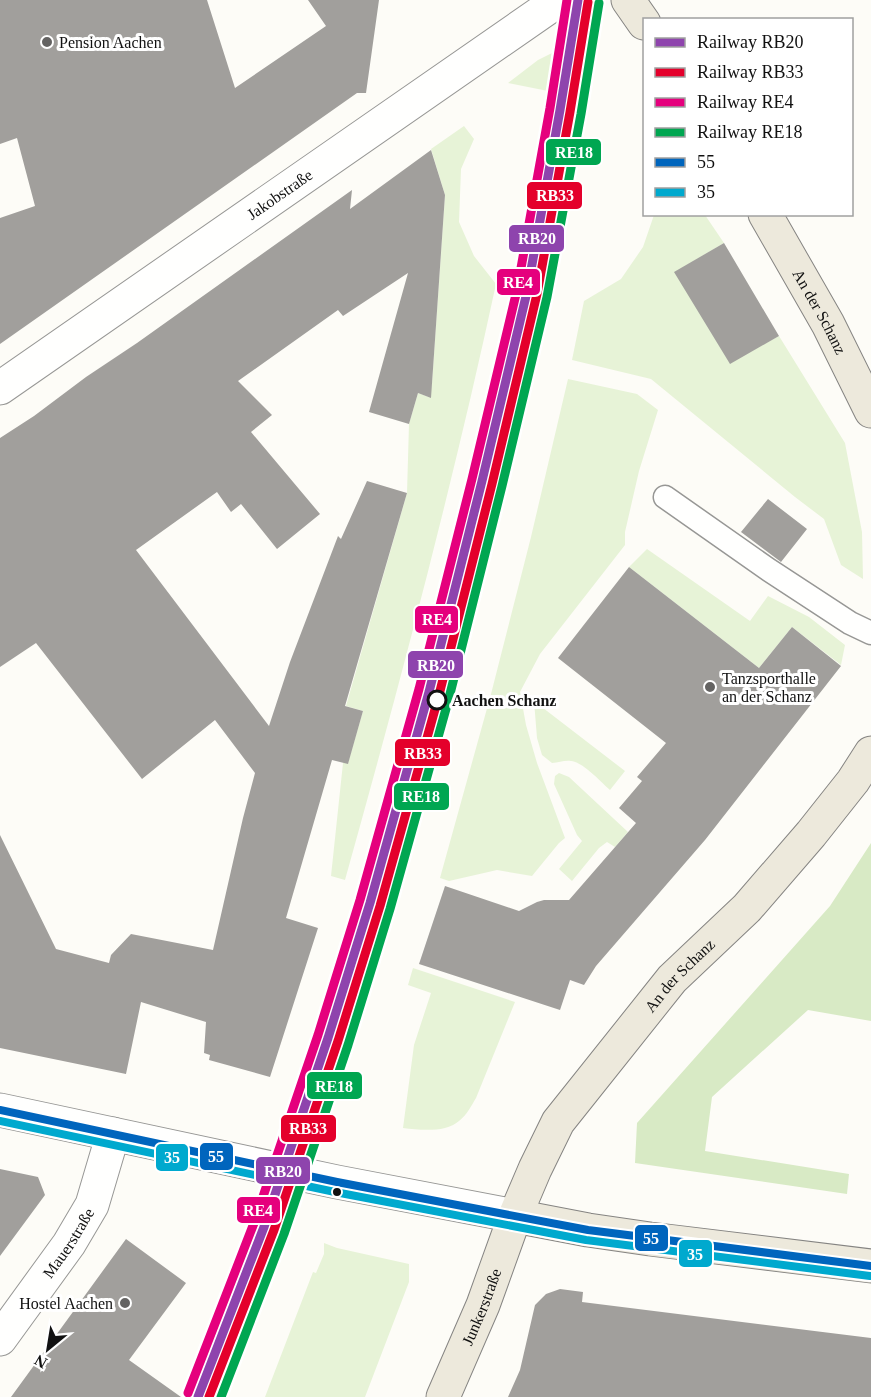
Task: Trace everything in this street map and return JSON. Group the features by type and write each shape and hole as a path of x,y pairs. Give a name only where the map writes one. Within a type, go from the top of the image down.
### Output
{"main road":[{"path":"628,0 643,20"},
{"name":"An der Schanz","path":"766,216 828,324 871,411"},
{"name":"An der Schanz","path":"515,1216 558,1122 672,980 747,908 812,834 853,781 871,753"},
{"path":"515,1216 650,1239 871,1266"},
{"name":"Junkerstraße","path":"443,1397 483,1305 515,1216"}],"street":[{"name":"Jakobstraße","path":"0,388 559,0"},
{"path":"0,1110 337,1182 515,1216"},
{"name":"Mauerstraße","path":"0,1339 69,1244 92,1205 113,1134"}],"lane":[{"path":"665,498 768,570 850,623 871,633"}],"green space":[{"path":"552,53 572,84 558,93 508,83 538,60"},
{"path":"464,126 474,139 461,169 459,222 474,256 496,284 425,583 345,880 331,876 343,763 348,763 363,711 346,706 407,493 409,424 418,393 429,397 432,383 445,195 431,149"},
{"path":"654,216 706,216 724,243 675,272 730,363 779,336 845,443 862,532 863,579 841,565 824,519 651,379 572,360 584,301 621,279 643,247"},
{"path":"568,379 637,394 658,410 639,471 625,532 625,545 540,654 520,692 526,725 537,763 565,838 532,876 497,870 449,881 440,878 491,694"},
{"path":"647,549 750,621 768,596 809,617 845,645 841,665 792,627 759,668 629,567"},
{"path":"534,701 625,771 610,790 576,762 552,763 542,755 537,738"},
{"path":"559,773 569,777 628,832 615,847 607,842 599,848 572,881 559,869 582,841 577,835 554,784 555,776"},
{"path":"871,843 871,1021 808,1010 712,1097 705,1151 849,1174 847,1194 635,1163 637,1123 830,906"},
{"path":"413,968 515,1002 469,1110 454,1125 440,1129 403,1128 414,1045 431,993 408,985"},
{"path":"324,1243 409,1264 409,1282 365,1397 265,1397 313,1272 316,1273 324,1254"}],"building":[{"path":"0,0 207,0 235,88 326,26 308,0 379,0 366,93 357,93 0,344 0,218 35,206 17,138 0,144"},
{"path":"431,150 445,195 431,398 418,393 409,424 369,412 408,273 343,316 338,310 238,381 272,415 251,432 320,514 277,549 241,504 231,512 217,492 136,550 269,726 290,662 338,536 341,539 367,481 407,493 345,706 363,711 348,764 332,760 286,918 318,928 270,1077 209,1060 210,1055 204,1053 206,1022 141,1002 126,1074 0,1048 0,835 56,949 109,963 111,955 131,934 213,950 255,773 215,720 142,779 36,643 0,667 0,438 352,190 350,209"},
{"path":"724,243 779,336 730,364 674,272"},
{"path":"768,499 807,529 781,562 741,532"},
{"path":"629,567 759,668 792,627 841,666 705,840 596,966 584,985 570,980 560,1010 419,964 445,886 519,911 544,900 569,900 636,823 619,808 642,781 637,777 666,743 558,658"},
{"path":"0,1169 38,1177 45,1195 0,1256"},
{"path":"126,1239 186,1283 129,1360 181,1397 11,1397"},
{"path":"560,1289 583,1292 582,1302 871,1338 871,1397 508,1397 520,1370 535,1305 546,1294"}],"rail line":[{"name":"RE4","path":"188,1393 254,1223 318,1035 360,900 419,689 517,290 567,0"},
{"name":"RB20","path":"198,1397 264,1227 328,1038 370,903 429,692 527,292 578,0"},
{"name":"RB33","path":"209,1397 274,1230 338,1041 380,906 439,695 537,294 588,2"},
{"name":"RE18","path":"221,1397 284,1234 348,1045 390,909 449,698 547,297 599,3"}],"transit line":[{"name":"55","path":"0,1110 337,1182 588,1230 871,1266"},
{"name":"35","path":"0,1121 335,1192 586,1240 870,1276"}],"place":[{"name":"Pension Aachen","path":"47,42"},
{"name":"Tanzsporthalle an der Schanz","path":"710,687"},
{"name":"Aachen Schanz","path":"437,700"},
{"name":"Hostel Aachen","path":"125,1303"}]}
